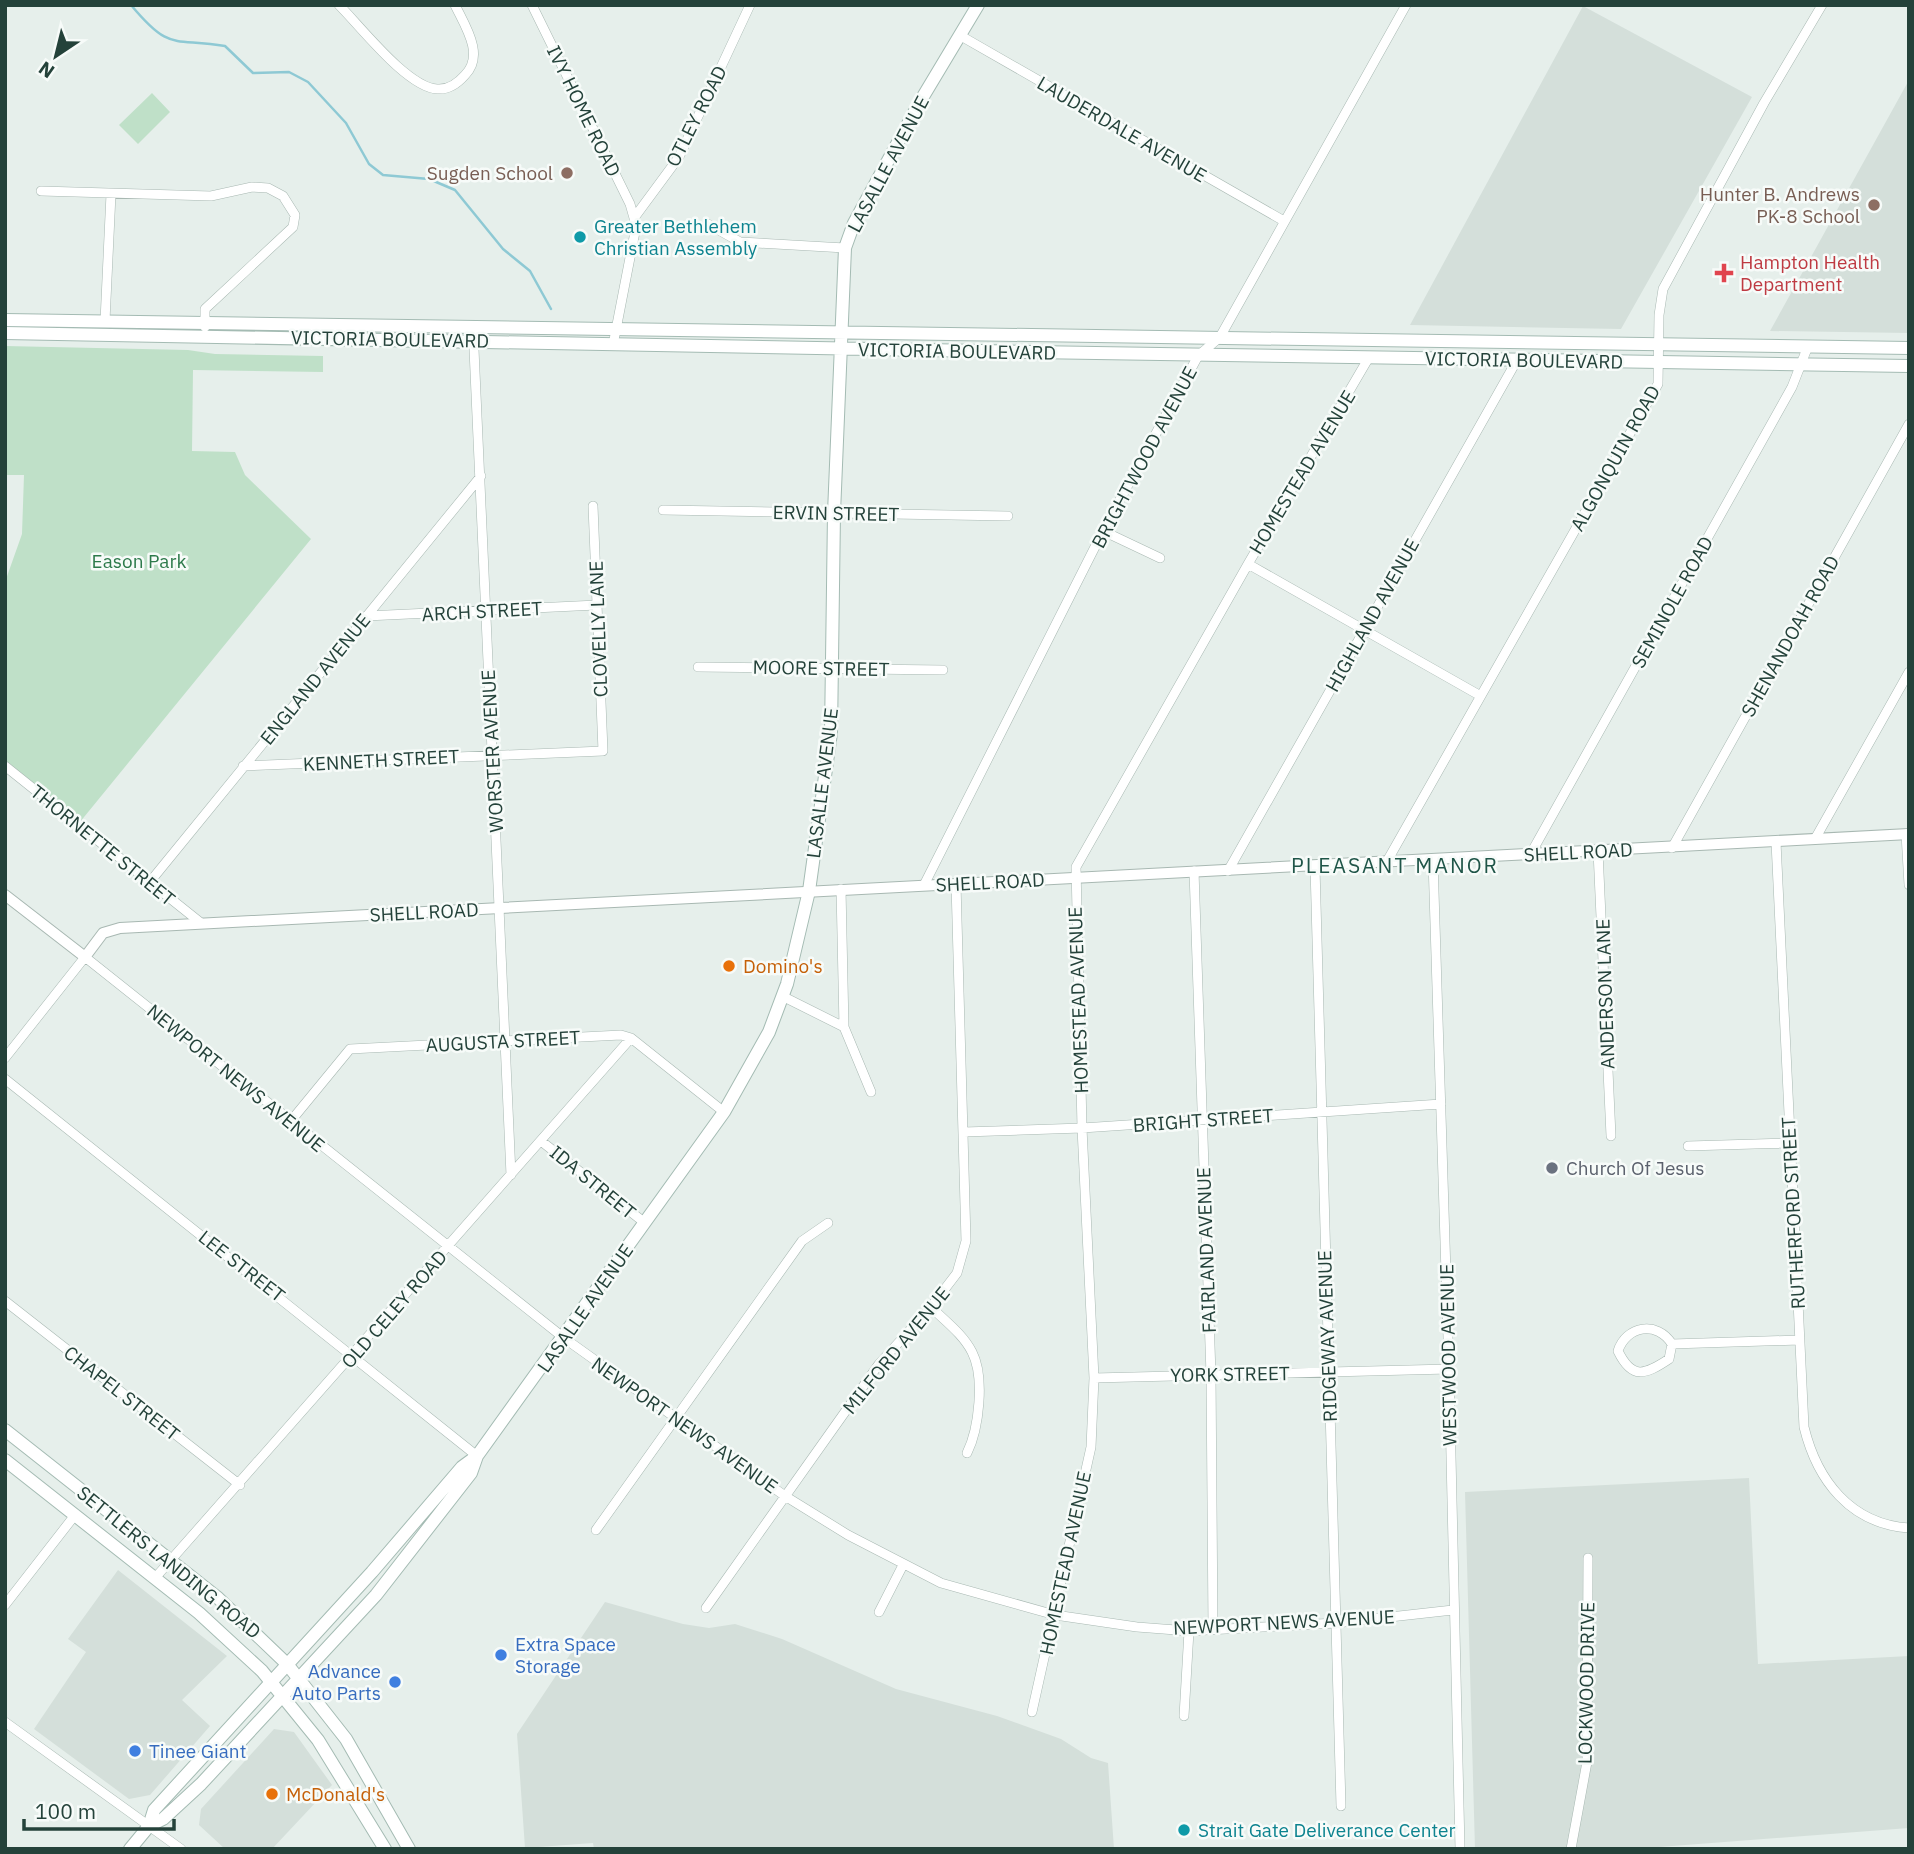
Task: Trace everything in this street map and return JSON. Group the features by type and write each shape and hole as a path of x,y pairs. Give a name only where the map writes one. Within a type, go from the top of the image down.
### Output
{"main road":[{"name":"LASALLE AVENUE","path":"149,1826 163,1819 201,1784 284,1696 412,1552 471,1473 477,1456 724,1112 750,1070 782,996 797,949 827,773 833,668 834,513 845,248 854,223 920,100 978,5"},
{"name":"VICTORIA BOULEVARD","path":"5,320 105,321 205,329"},
{"name":"VICTORIA BOULEVARD","path":"5,332 205,329 474,333 616,327 1909,348"},
{"name":"VICTORIA BOULEVARD","path":"474,333 613,345 1909,366"},
{"name":"SETTLERS LANDING ROAD","path":"5,1430 171,1560 244,1621 287,1664 363,1765 409,1849"},
{"name":"LASALLE AVENUE","path":"130,1849 149,1826 154,1810 372,1572 462,1467 477,1456"},
{"name":"SETTLERS LANDING ROAD","path":"5,1460 213,1624 271,1681 338,1769 385,1849"}],"street":[{"path":"340,5 414,80 439,90 458,81 469,71 474,54 470,36 455,5"},
{"name":"IVY HOME ROAD","path":"532,5 630,204 634,218"},
{"name":"OTLEY ROAD","path":"634,218 679,157 750,5"},
{"name":"BRIGHTWOOD AVENUE","path":"924,885 1103,531 1198,356 1220,337 1406,5"},
{"name":"ALGONQUIN ROAD","path":"1386,863 1479,695 1645,410 1660,380 1660,301 1670,274 1822,5"},
{"name":"LAUDERDALE AVENUE","path":"961,36 1284,221"},
{"path":"41,191 211,196 252,187 268,188 291,204 295,215 293,227 205,309 205,329"},
{"path":"105,321 111,194"},
{"path":"613,345 635,232 634,218"},
{"path":"708,224 740,243 845,248"},
{"name":"WORSTER AVENUE","path":"474,333 484,611 511,1175"},
{"name":"SEMINOLE ROAD","path":"1530,855 1793,387 1808,346"},
{"name":"HOMESTEAD AVENUE","path":"1032,1712 1091,1447 1094,1378 1082,1128 1075,878 1081,856 1368,359"},
{"name":"HIGHLAND AVENUE","path":"1228,871 1517,360"},
{"name":"SHENANDOAH ROAD","path":"1672,848 1909,424"},
{"name":"ENGLAND AVENUE","path":"149,883 481,476"},
{"name":"CLOVELLY LANE","path":"593,506 603,751"},
{"name":"ERVIN STREET","path":"663,510 1008,516"},
{"path":"1103,531 1160,558"},
{"path":"1248,564 1479,695"},
{"name":"ARCH STREET","path":"366,616 597,605"},
{"name":"MOORE STREET","path":"698,667 943,670"},
{"path":"1815,839 1909,672"},
{"name":"KENNETH STREET","path":"243,766 603,751"},
{"name":"THORNETTE STREET","path":"5,766 201,923"},
{"path":"1908,834 1909,885"},
{"name":"SHELL ROAD","path":"85,957 107,931 201,923 1908,834"},
{"name":"RUTHERFORD STREET","path":"1776,842 1804,1427 1810,1452 1823,1477 1844,1503 1872,1520 1909,1528"},
{"name":"ANDERSON LANE","path":"1598,851 1611,1136"},
{"name":"WESTWOOD AVENUE","path":"1433,860 1449,1369 1460,1849"},
{"name":"RIDGEWAY AVENUE","path":"1315,867 1341,1806"},
{"name":"FAIRLAND AVENUE","path":"1194,872 1211,1375 1213,1629"},
{"name":"MILFORD AVENUE","path":"706,1608 879,1364 931,1307 957,1273 966,1241 956,884"},
{"path":"841,889 844,1027 871,1093"},
{"name":"NEWPORT NEWS AVENUE","path":"5,895 564,1338 785,1496 903,1565 941,1583 987,1599 1055,1615 1137,1628 1189,1631 1336,1623 1453,1610"},
{"path":"5,1058 85,957"},
{"path":"782,996 844,1027"},
{"name":"AUGUSTA STREET","path":"290,1122 350,1049 621,1035 631,1038"},
{"path":"631,1038 724,1112"},
{"name":"OLD CELEY ROAD","path":"155,1578 240,1485 631,1038"},
{"name":"LEE STREET","path":"5,1079 354,1354 477,1456"},
{"name":"BRIGHT STREET","path":"964,1132 1082,1128 1441,1104"},
{"name":"IDA STREET","path":"541,1141 645,1223"},
{"path":"1688,1146 1790,1143"},
{"path":"596,1530 802,1241 828,1223"},
{"name":"CHAPEL STREET","path":"5,1301 240,1485"},
{"path":"931,1307 963,1338 973,1352 978,1424 967,1453"},
{"path":"1652,1328 1666,1334 1672,1343 1669,1359 1651,1371 1638,1373 1628,1368 1618,1351 1622,1337 1634,1330 1652,1328"},
{"path":"1672,1343 1799,1340"},
{"name":"YORK STREET","path":"1094,1378 1449,1369"},
{"path":"5,1605 75,1515"},
{"name":"LOCKWOOD DRIVE","path":"1571,1849 1587,1762 1588,1558"},
{"path":"879,1612 903,1565"},
{"path":"1184,1716 1189,1631"},
{"path":"5,1722 181,1849"}],"shaded area":[{"path":"1583,6 1752,97 1621,329 1410,325"},
{"name":"Hunter B. Andrews PK-8 School","path":"1909,80 1909,333 1770,331"},
{"path":"1749,1478 1758,1664 1909,1656 1909,1828 1633,1849 1475,1849 1465,1492"},
{"path":"118,1570 227,1656 182,1700 210,1726 150,1795 129,1799 34,1729 86,1652 68,1639"},
{"path":"605,1602 683,1624 709,1628 735,1624 782,1639 896,1689 997,1716 1061,1739 1091,1758 1108,1763 1114,1849 594,1849 593,1843 525,1848 517,1734"},
{"path":"274,1729 294,1732 332,1785 272,1849 225,1849 199,1825 201,1809"}],"green space":[{"path":"152,93 170,112 138,144 119,125"},
{"name":"Eason Park","path":"5,346 323,356 323,372 193,370 192,451 235,452 245,475 311,539 80,822 5,760 5,582 22,534 24,475 5,475"}],"waterway":[{"path":"131,5 165,37 183,42 225,46 253,73 289,72 308,82 346,123 369,164 383,175 429,179 455,190 503,249 530,271 551,309"}],"place":[{"name":"Sugden School","path":"567,173"},
{"name":"Hunter B. Andrews PK-8 School","path":"1874,205"},
{"name":"Greater Bethlehem Christian Assembly","path":"580,237"},
{"name":"Hampton Health Department","path":"1724,273"},
{"name":"Domino's","path":"729,966"},
{"name":"Church Of Jesus","path":"1552,1168"},
{"name":"Extra Space Storage","path":"501,1655"},
{"name":"Advance Auto Parts","path":"395,1682"},
{"name":"Tinee Giant","path":"135,1751"},
{"name":"McDonald's","path":"272,1794"},
{"name":"Strait Gate Deliverance Center","path":"1184,1830"}],"district":[{"name":"PLEASANT MANOR","path":"1395,866"}]}
